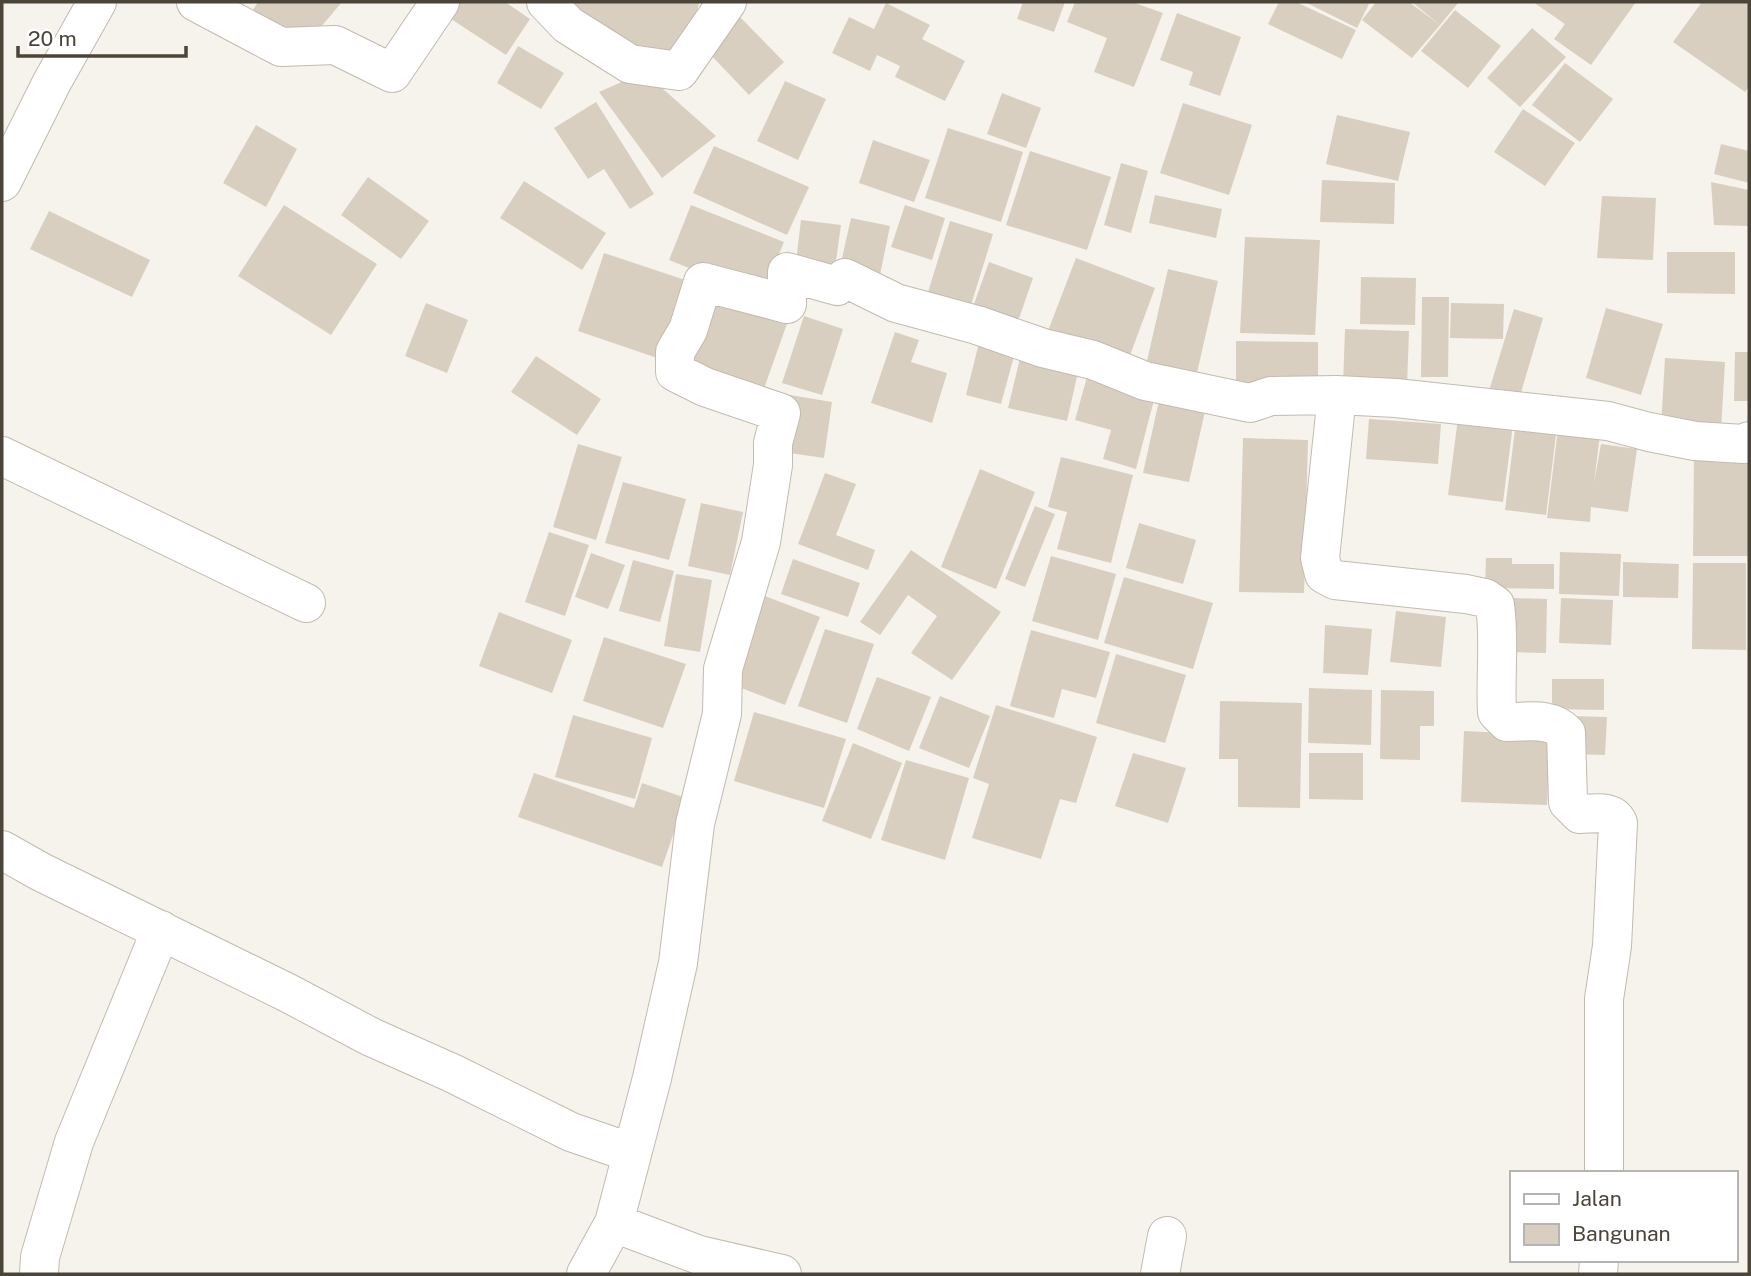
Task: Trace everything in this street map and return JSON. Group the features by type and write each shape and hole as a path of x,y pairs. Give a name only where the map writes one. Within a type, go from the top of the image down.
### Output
{"street":[{"path":"2,183 52,82 97,2"},
{"path":"196,2 281,47 335,45 392,73 440,2"},
{"path":"546,2 568,24 630,64 679,71 727,2"},
{"path":"586,1274 614,1223 652,1078 678,963 695,824 722,714 723,669 761,542 774,443 781,413 705,387 676,372 676,352 688,330 703,282 787,304 787,272 837,286 845,278 896,303 977,325 1043,348 1093,360 1145,381 1250,403 1271,396 1396,398 1608,421 1695,441 1744,444 1749,441"},
{"path":"1337,395 1320,558 1324,574 1335,580 1466,594 1485,598 1495,606 1498,629 1495,682 1497,712 1507,722 1548,722 1558,725 1566,733 1568,802 1580,814 1607,814 1616,817 1618,823 1612,946 1604,999 1604,1171"},
{"path":"2,456 306,603"},
{"path":"2,850 371,1037 452,1073 571,1132 632,1153"},
{"path":"38,1274 40,1257 74,1142 161,930"},
{"path":"614,1223 699,1255 782,1274"},
{"path":"1160,1274 1167,1236"}],"building":[{"path":"258,2 342,2 309,41 251,13"},
{"path":"449,2 505,2 530,19 506,55 442,13"},
{"path":"567,2 699,2 691,44 660,65"},
{"path":"1023,2 1065,2 1054,32 1017,19"},
{"path":"1075,2 1132,2 1163,13 1134,87 1094,72 1107,38 1067,22"},
{"path":"1279,2 1296,2 1356,30 1342,59 1268,24"},
{"path":"1305,2 1370,2 1357,28"},
{"path":"1376,2 1409,2 1440,25 1412,58 1362,20"},
{"path":"1412,2 1459,2 1440,25"},
{"path":"1533,2 1636,2 1591,65 1554,39 1565,24"},
{"path":"1702,2 1749,2 1749,86 1745,92 1673,42"},
{"path":"886,3 930,25 922,39 965,61 945,101 895,77 900,66 877,55 870,71 832,53 849,17 874,29"},
{"path":"1455,10 1501,46 1468,88 1421,51"},
{"path":"1177,13 1241,37 1220,96 1189,85 1193,72 1160,60"},
{"path":"740,17 784,62 749,95 706,50"},
{"path":"1532,28 1566,57 1520,107 1487,78"},
{"path":"518,46 564,73 541,109 497,83"},
{"path":"1565,63 1613,99 1580,142 1532,105"},
{"path":"644,72 716,136 662,178 599,92"},
{"path":"785,81 826,99 798,160 757,141"},
{"path":"1002,93 1041,108 1026,148 987,134"},
{"path":"596,102 654,194 630,209 604,169 588,179 554,128"},
{"path":"1183,103 1252,125 1229,195 1160,173"},
{"path":"1523,109 1575,143 1545,186 1494,152"},
{"path":"1337,115 1410,132 1398,181 1326,164"},
{"path":"256,125 297,149 266,207 223,183"},
{"path":"948,128 1023,152 1001,222 925,198"},
{"path":"873,140 930,160 914,202 859,183"},
{"path":"1721,144 1749,151 1749,183 1714,174"},
{"path":"714,146 809,187 787,235 693,193"},
{"path":"1030,151 1111,177 1087,250 1006,225"},
{"path":"1121,163 1148,171 1131,233 1104,225"},
{"path":"368,177 429,221 401,259 341,215"},
{"path":"1322,180 1395,183 1394,224 1320,222"},
{"path":"524,181 606,233 582,270 500,218"},
{"path":"1711,182 1749,190 1749,226 1714,225"},
{"path":"1155,195 1222,209 1216,238 1149,223"},
{"path":"1602,196 1656,198 1653,260 1597,258"},
{"path":"284,205 377,264 331,335 238,276"},
{"path":"691,205 784,242 761,297 669,260"},
{"path":"905,205 945,218 932,260 891,247"},
{"path":"49,211 150,260 132,297 30,249"},
{"path":"851,218 890,226 880,275 840,267"},
{"path":"801,220 841,225 834,275 795,270"},
{"path":"950,221 993,234 967,318 924,305"},
{"path":"1245,237 1320,240 1315,335 1240,333"},
{"path":"1667,252 1735,252 1735,294 1667,293"},
{"path":"604,253 694,283 666,361 578,331"},
{"path":"1076,258 1155,288 1126,366 1046,336"},
{"path":"989,262 1033,278 1014,333 969,318"},
{"path":"1168,269 1218,281 1196,377 1146,365"},
{"path":"1361,277 1416,278 1415,325 1360,324"},
{"path":"706,288 789,318 761,397 677,368"},
{"path":"1422,297 1449,297 1448,377 1421,377"},
{"path":"426,303 468,320 447,373 405,356"},
{"path":"1451,303 1504,304 1503,339 1450,338"},
{"path":"1606,308 1663,324 1641,395 1586,378"},
{"path":"1514,309 1543,318 1518,403 1488,394"},
{"path":"804,316 843,329 822,395 782,383"},
{"path":"1345,329 1409,331 1407,387 1343,385"},
{"path":"895,332 919,340 911,362 947,373 932,423 871,403"},
{"path":"981,335 1017,345 1001,404 966,395"},
{"path":"1236,341 1318,342 1318,384 1236,384"},
{"path":"1022,350 1080,363 1067,421 1008,408"},
{"path":"1735,352 1749,352 1749,401 1734,401"},
{"path":"536,356 601,399 577,435 511,392"},
{"path":"1665,358 1725,362 1721,431 1661,427"},
{"path":"1087,377 1155,396 1136,469 1103,459 1111,430 1075,420"},
{"path":"790,395 832,402 824,458 783,452"},
{"path":"1160,396 1206,407 1189,482 1143,473"},
{"path":"1458,418 1513,425 1503,502 1448,495"},
{"path":"1369,419 1441,424 1438,464 1366,459"},
{"path":"1516,421 1557,427 1546,515 1505,510"},
{"path":"1558,429 1600,434 1594,483 1601,444 1637,449 1628,512 1591,507 1590,522 1547,518"},
{"path":"1243,438 1308,440 1304,593 1239,592"},
{"path":"578,444 622,457 596,540 553,527"},
{"path":"1694,454 1749,454 1749,556 1693,556"},
{"path":"1061,457 1133,475 1111,563 1057,549 1067,512 1048,507"},
{"path":"980,469 1035,492 996,589 941,567"},
{"path":"825,473 856,484 836,535 875,550 868,570 798,544"},
{"path":"623,482 686,499 669,560 605,543"},
{"path":"701,503 743,512 730,575 688,566"},
{"path":"1035,506 1055,514 1025,587 1005,579"},
{"path":"1139,523 1196,540 1183,584 1126,568"},
{"path":"549,532 589,545 565,616 525,602"},
{"path":"911,550 1001,612 952,680 911,653 937,616 908,595 880,635 860,622"},
{"path":"1560,552 1621,554 1619,596 1559,594"},
{"path":"591,553 625,565 608,609 575,597"},
{"path":"1051,556 1116,574 1098,640 1032,621"},
{"path":"1486,558 1512,558 1512,564 1554,564 1554,589 1485,588"},
{"path":"793,559 860,583 848,617 781,594"},
{"path":"633,560 674,571 660,622 619,611"},
{"path":"1623,562 1679,564 1678,598 1623,597"},
{"path":"1693,563 1746,563 1746,650 1692,649"},
{"path":"676,574 712,580 700,652 664,646"},
{"path":"1124,577 1213,603 1193,669 1104,643"},
{"path":"757,593 820,617 785,705 723,681"},
{"path":"1511,598 1547,599 1546,653 1509,652"},
{"path":"1561,598 1613,600 1611,645 1559,643"},
{"path":"1396,611 1446,617 1441,667 1390,662"},
{"path":"499,612 572,640 552,693 479,666"},
{"path":"1325,625 1372,629 1368,675 1323,673"},
{"path":"825,629 874,644 847,723 798,706"},
{"path":"1031,630 1110,652 1096,698 1062,689 1054,718 1010,706"},
{"path":"604,637 686,664 663,728 583,701"},
{"path":"1116,654 1186,675 1165,743 1096,723"},
{"path":"877,677 931,697 909,751 857,729"},
{"path":"1552,679 1604,679 1604,710 1552,709"},
{"path":"1309,688 1372,690 1371,745 1308,743"},
{"path":"1381,690 1434,691 1434,726 1420,726 1420,760 1380,759"},
{"path":"940,696 990,716 969,768 919,748"},
{"path":"1220,701 1302,703 1300,808 1238,807 1238,759 1219,759"},
{"path":"996,705 1097,737 1076,803 1060,799 1041,859 972,838 989,784 973,778"},
{"path":"754,712 846,739 824,808 734,781"},
{"path":"573,715 652,738 635,799 555,777"},
{"path":"1572,716 1607,717 1605,755 1570,754"},
{"path":"1464,731 1550,735 1547,805 1461,802"},
{"path":"853,743 902,763 871,839 822,821"},
{"path":"1133,753 1186,768 1168,823 1115,806"},
{"path":"1309,753 1363,753 1363,800 1309,799"},
{"path":"906,760 969,778 945,860 881,840"},
{"path":"534,773 634,808 642,783 686,798 662,867 518,817"}]}
